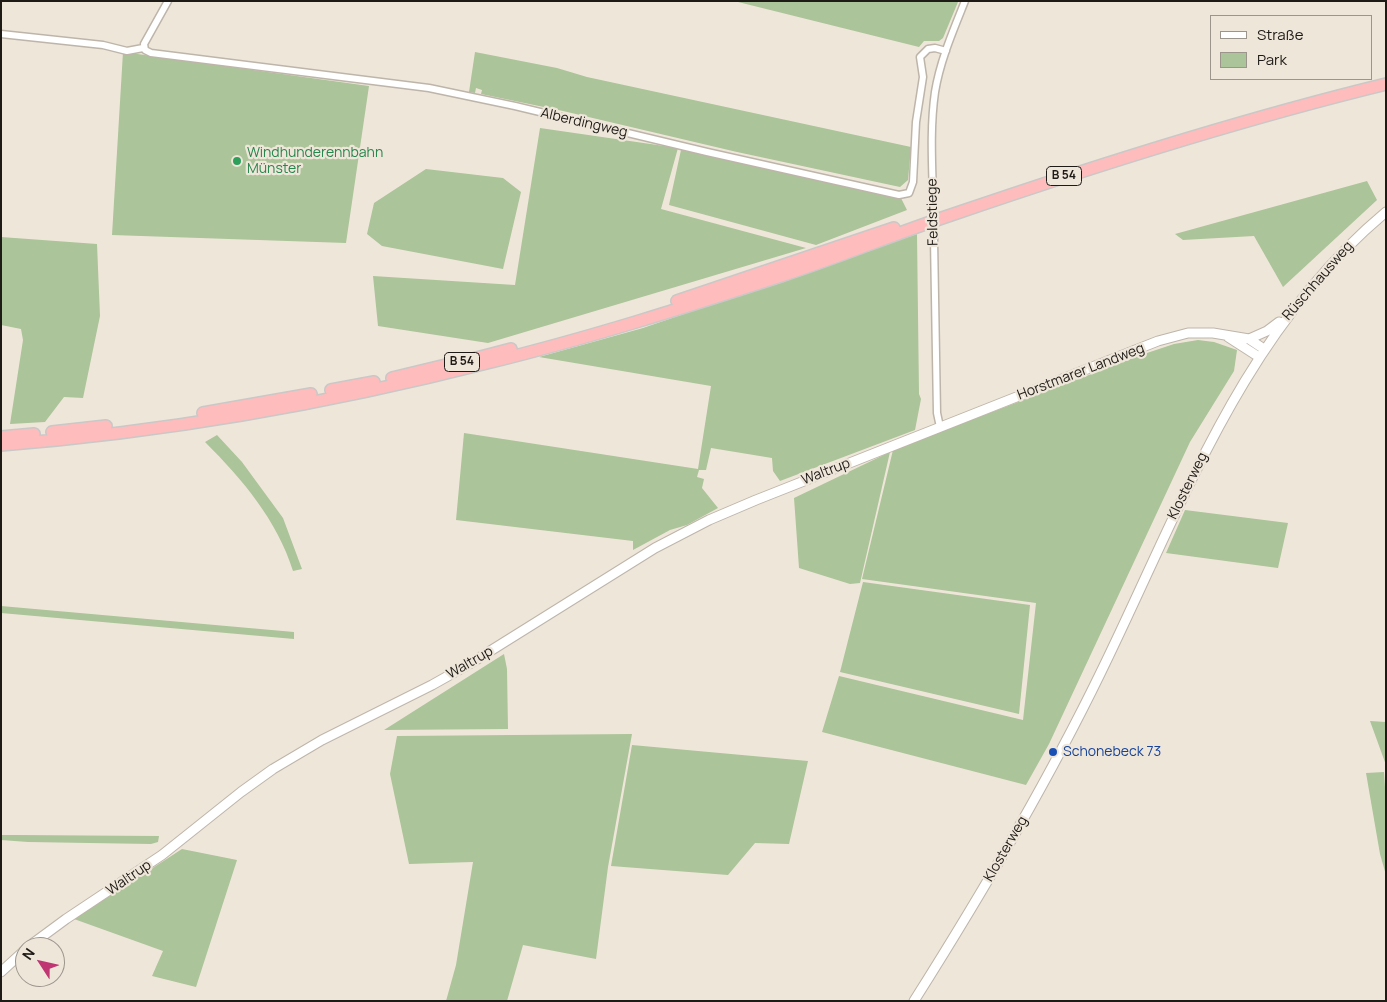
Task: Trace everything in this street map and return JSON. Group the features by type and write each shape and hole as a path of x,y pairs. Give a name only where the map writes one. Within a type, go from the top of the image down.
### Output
{"highway":[{"name":"B 54","path":"1,437 138,422 245,406 368,383 504,351 602,324 705,292 1132,148 1270,108 1386,78"},
{"name":"B 54","path":"1,445 146,429 259,412 357,393 501,360 607,330 833,259 945,217 1146,150 1262,116 1386,84"}],"main road":[{"name":"Rüschhausweg","path":"1261,353 1290,312 1324,270 1386,212"},
{"path":"1249,339 1267,331 1290,312"},
{"name":"Horstmarer Landweg","path":"940,427 1158,341 1188,333 1235,335 1249,339 1261,353"},
{"name":"Horstmarer Landweg","path":"1225,335 1261,353"},
{"name":"Klosterweg","path":"914,1001 1006,850 1091,693 1203,455 1261,353"},
{"name":"Waltrup","path":"42,937 162,855 273,769 322,740 432,685 471,663 635,559 690,529 735,508 940,427"},
{"path":"1,972 15,959"}],"street":[{"path":"1,34 103,45 127,51 144,48 146,39 168,1"},
{"name":"Feldstiege","path":"940,427 937,413 933,107 937,79 965,1"},
{"name":"Alberdingweg","path":"144,48 147,52 156,54 429,88 904,195 911,190 913,182 916,122 923,77 920,57 928,48 946,50"}],"green space":[{"path":"734,1 961,1 958,2 943,38 939,41 924,41 919,47"},
{"name":"Windhunderennbahn Münster","path":"123,52 369,86 346,243 112,235"},
{"path":"475,52 557,68 587,77 911,147 908,180 900,187 481,94 482,90 476,88 475,93 469,92"},
{"path":"540,128 678,148 661,209 806,248 488,343 378,326 373,276 515,285"},
{"path":"681,150 901,198 907,210 816,245 669,205"},
{"path":"426,169 503,178 521,192 503,269 382,246 367,234 374,203"},
{"path":"1367,181 1377,200 1283,287 1254,236 1183,240 1175,234"},
{"path":"917,234 919,394 921,399 915,430 780,481 773,471 772,458 711,448 706,470 699,470 697,477 704,479 702,488 718,508 687,525 670,530 633,550 633,541 456,520 464,433 698,469 711,386 539,357 643,328"},
{"path":"1,237 97,244 100,316 83,398 64,397 45,422 10,424 23,340 21,329 1,325"},
{"path":"1198,340 1214,342 1237,350 1234,371 1190,442 1049,744 1026,785 822,732 839,676 1023,720 1036,603 862,579 893,450 1141,355 1174,344"},
{"path":"217,435 242,462 283,518 302,569 293,571 278,535 268,518 233,471 205,442"},
{"path":"890,452 860,583 850,584 799,568 794,498"},
{"path":"1185,510 1288,523 1278,568 1166,553"},
{"path":"863,582 1030,605 1019,714 840,672"},
{"path":"1,606 294,632 294,639 1,613"},
{"path":"504,654 507,669 508,729 384,730"},
{"path":"1370,721 1386,722 1386,765"},
{"path":"632,734 608,867 596,959 523,945 507,1001 446,1001 456,965 473,862 409,864 390,774 397,736"},
{"path":"632,745 808,761 789,844 755,843 728,875 611,866"},
{"path":"1384,772 1386,875 1380,854 1366,773"},
{"path":"1,835 159,836 158,842 151,844 28,842 1,840"},
{"path":"182,849 237,860 196,987 152,976 163,951 74,919"}],"place":[{"name":"Windhunderennbahn Münster","path":"237,161"},
{"name":"Schonebeck 73","path":"1053,752"}]}
